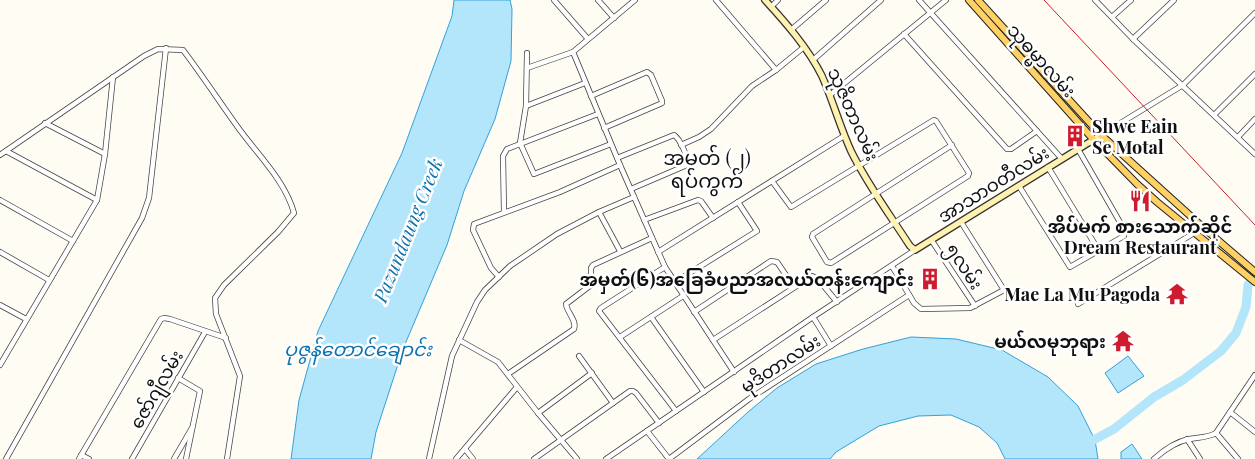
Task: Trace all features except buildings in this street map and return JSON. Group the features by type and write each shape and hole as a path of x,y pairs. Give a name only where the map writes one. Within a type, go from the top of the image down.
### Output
{"main road":[{"name":"သုဇိတာလမ်း","path":"764,0 791,30 813,60 830,95 844,136 858,165 913,248"},
{"name":"သုဓမ္မာလမ်း","path":"969,0 1094,139 1156,202 1255,282"},
{"name":"သုဓမ္မာလမ်း","path":"978,0 1101,135 1253,270"},
{"name":"အာသာဝတီလမ်း","path":"913,248 932,240 1101,135"}],"street":[{"path":"554,0 588,39"},
{"path":"598,0 614,18"},
{"path":"527,68 573,52 635,0"},
{"path":"716,0 776,70"},
{"path":"771,6 778,0"},
{"path":"791,30 826,0"},
{"path":"813,60 881,0"},
{"path":"920,0 1062,158"},
{"path":"830,95 946,0"},
{"path":"1095,0 1133,39 1255,154"},
{"path":"1112,17 1131,0"},
{"path":"1133,39 1174,0"},
{"path":"1101,135 1183,85 1255,13"},
{"path":"904,34 1009,150 1037,130"},
{"path":"681,145 711,129 746,91 804,47"},
{"path":"6,459 142,218 149,198 166,48"},
{"path":"0,155 144,56 158,49 183,50 283,188 292,209 292,216 224,285 215,298 216,314 240,376 227,459"},
{"path":"573,52 620,166 665,267 734,372"},
{"path":"527,53 526,106 520,143 534,174 611,144"},
{"path":"591,96 647,72 651,74 662,103 604,128"},
{"path":"1214,115 1255,74"},
{"path":"0,365 1,359 97,200 105,154 113,77"},
{"path":"526,106 585,83"},
{"path":"504,212 503,156 507,149 598,114"},
{"path":"1238,137 1255,119"},
{"path":"772,181 792,207 858,165 934,120 936,121 952,145 968,176 829,263 812,237 813,234 952,145"},
{"path":"46,123 105,154"},
{"path":"617,158 674,135 681,145 689,164 631,189"},
{"path":"658,252 844,136"},
{"path":"1019,186 1070,267 1099,251 1126,234 1078,149"},
{"path":"6,151 97,200"},
{"path":"499,277 492,268 472,226 474,224 560,192 620,166"},
{"path":"1048,167 1099,251"},
{"path":"429,459 452,356 477,302 485,290 510,266 557,234 599,212 634,197"},
{"path":"0,200 73,241"},
{"path":"644,220 698,200 701,201 713,218"},
{"path":"675,282 757,231 738,202"},
{"path":"599,212 620,252"},
{"path":"892,266 914,303 921,309 970,308 1004,290 961,222"},
{"path":"1078,304 1194,233"},
{"path":"508,374 574,329 575,322 566,308 566,304 591,285 591,268 593,265 652,238"},
{"name":"၅လမ်း","path":"932,240 975,306"},
{"path":"610,458 813,317 892,266 913,248"},
{"path":"0,252 49,280"},
{"path":"694,312 771,261 777,262 794,287"},
{"path":"665,267 599,311 676,411"},
{"path":"713,340 814,276 836,302"},
{"name":"မုဒိတာလမ်း","path":"669,459 749,399 909,295"},
{"path":"620,337 683,296"},
{"path":"0,304 26,319"},
{"path":"651,317 704,392"},
{"path":"813,317 831,346"},
{"path":"89,459 80,457 161,319 170,319 226,338"},
{"name":"ဇော်ဂျီလမ်း","path":"132,459 205,332"},
{"path":"459,340 494,359 577,459"},
{"path":"579,356 613,403"},
{"path":"538,413 592,374"},
{"path":"1154,459 1165,449 1187,439 1209,437 1216,433 1255,375"},
{"path":"178,378 200,391 186,459"},
{"path":"456,459 517,387"},
{"path":"534,459 633,391 659,423"},
{"path":"1230,412 1255,432"},
{"path":"174,459 194,423"},
{"path":"647,431 669,459"},
{"path":"1216,433 1238,459"},
{"path":"1187,439 1200,459"},
{"path":"465,449 473,459"}],"water":[{"name":"ပုဇွန်တောင်ချောင်း","path":"454,0 510,0 512,9 511,61 495,119 464,191 447,245 403,349 376,432 371,459 291,459 299,400 318,331 402,153 452,16"},
{"path":"911,337 956,339 1002,350 1048,377 1078,406 1095,440 1098,459 1005,459 997,443 979,427 951,415 918,416 879,426 836,452 830,459 697,459 777,388 816,364 863,349"},
{"path":"1128,356 1144,376 1118,393 1105,373"},
{"path":"1132,444 1142,459 1121,459 1121,452"}],"waterway":[{"path":"1086,444 1114,429 1154,397 1183,380 1221,351 1236,333 1246,307 1248,285 1255,275"}],"railway":[{"path":"1044,0 1255,225"}],"place":[{"name":"Shwe Eain Se Motal","path":"1075,136"},
{"name":"အိပ်မက် စားသောက်ဆိုင် Dream Restaurant","path":"1140,201"},
{"name":"အမှတ်(၆)အခြေခံပညာအလယ်တန်းကျောင်း","path":"930,279"},
{"name":"Mae La Mu Pagoda","path":"1177,294"},
{"name":"မယ်လမုဘုရား","path":"1123,341"}],"district":[{"name":"အမှတ် (၂) ရပ်ကွက်","path":"707,168"}],"water label":[{"name":"Pazundaung Creek","path":"407,230"}]}
